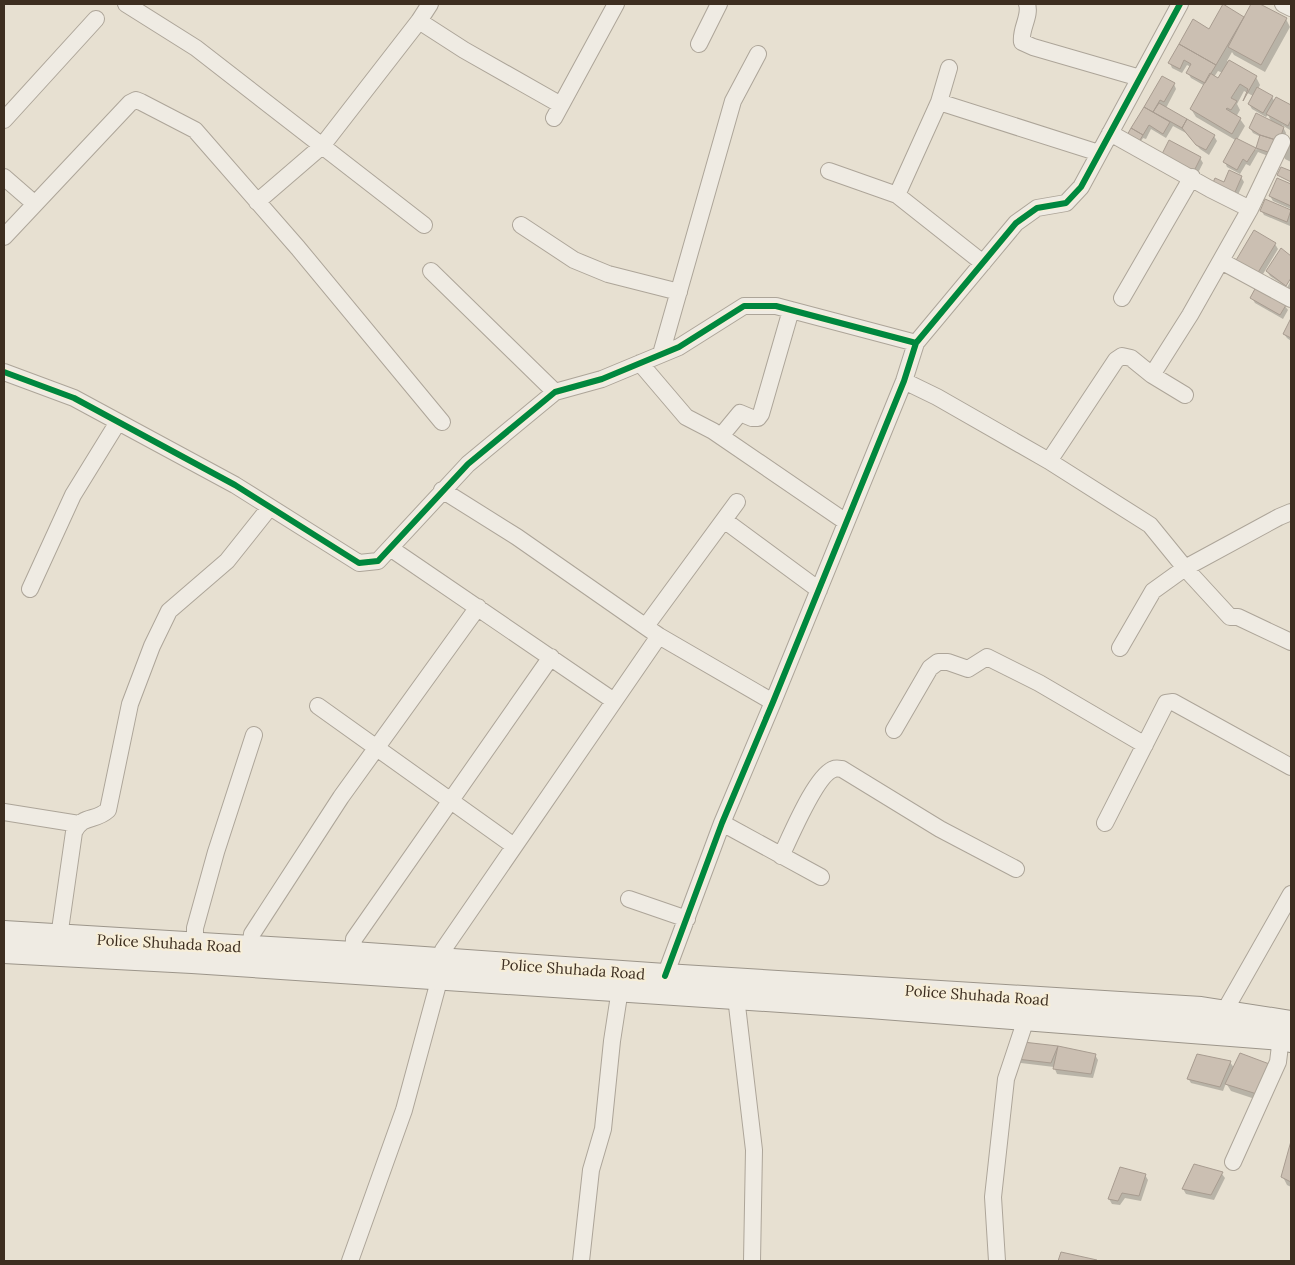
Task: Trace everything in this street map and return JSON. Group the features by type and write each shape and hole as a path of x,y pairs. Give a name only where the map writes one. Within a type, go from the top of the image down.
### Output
{"main road":[{"name":"Police Shuhada Road","path":"4,934 353,954 441,969"},
{"name":"Police Shuhada Road","path":"4,952 201,962 441,969 620,989 736,997 870,997 1201,1008 1224,1012 1287,1030"},
{"name":"Police Shuhada Road","path":"467,971 665,976 870,997 1026,1019 1287,1030"}],"street":[{"path":"126,4 196,48 424,225"},
{"path":"256,202 322,146 419,21 430,4"},
{"path":"419,21 558,111 616,4"},
{"path":"699,44 719,4"},
{"path":"1027,4 1029,9 1021,35 1022,42 1033,47 1140,78"},
{"path":"665,976 722,824 904,381 916,343 1016,222 1037,208 1066,203 1081,187 1180,4"},
{"path":"1283,4 1291,8"},
{"path":"4,120 96,19"},
{"path":"661,354 733,101 758,54"},
{"path":"898,195 939,102 948,68"},
{"path":"4,237 130,103 136,100 141,102 195,130 298,248 442,422"},
{"path":"939,102 1099,153"},
{"path":"1110,133 1192,177 1210,189 1250,209"},
{"path":"1152,375 1221,261 1250,209 1282,142"},
{"path":"829,171 898,195 983,263"},
{"path":"4,177 35,204"},
{"path":"1122,298 1192,177"},
{"path":"521,225 574,260 608,274 679,292"},
{"path":"1221,261 1291,298"},
{"path":"431,271 555,392"},
{"path":"4,372 74,398 235,485 359,563 378,561 468,464 555,392 602,380 679,347 744,306 776,306 916,343"},
{"path":"721,436 740,413 752,418 758,418 761,414 792,310"},
{"path":"1049,461 1116,360 1122,356 1131,358 1152,375 1185,395"},
{"path":"640,363 686,417 721,436 846,522"},
{"path":"904,381 937,397 1049,461 1150,525 1185,568 1230,617 1238,617 1291,642"},
{"path":"30,589 73,494 118,422"},
{"path":"442,490 517,537 653,631 773,702"},
{"path":"350,1261 404,1110 441,969 443,950 614,701 653,631 737,502"},
{"path":"59,937 74,832 79,824 87,819 102,816 108,810 130,704 152,646 170,611 227,561 270,507"},
{"path":"1120,648 1153,591 1185,568 1279,516 1291,512"},
{"path":"724,520 819,590"},
{"path":"390,548 614,701"},
{"path":"250,948 252,934 341,797 478,607"},
{"path":"353,954 354,939 551,657"},
{"path":"894,730 930,668 938,662 948,662 968,669 987,657 1039,683 1145,745"},
{"path":"1105,823 1166,703 1172,702 1291,767"},
{"path":"318,706 514,846"},
{"path":"194,944 195,928 216,852 254,735"},
{"path":"781,856 814,790 826,774 835,768 842,769 940,829 1016,869"},
{"path":"4,812 79,824"},
{"path":"722,824 820,877"},
{"path":"1224,1012 1291,894"},
{"path":"629,899 687,918"},
{"path":"581,1261 591,1170 603,1130 612,1041 620,989"},
{"path":"736,997 754,1150 752,1261"},
{"path":"997,1261 993,1197 1006,1079 1026,1019"},
{"path":"1233,1162 1278,1062 1287,1030"}],"building":[{"path":"1223,4 1244,17 1216,65 1179,44 1193,19 1209,29"},
{"path":"1251,4 1260,4 1287,18 1261,65 1228,47"},
{"path":"1179,44 1216,65 1205,83 1186,73 1191,64 1184,60 1180,69 1168,63"},
{"path":"1229,60 1257,76 1243,101 1248,89 1240,84 1231,98 1237,101 1231,110 1226,109 1241,118 1232,134 1190,109 1210,73 1218,78"},
{"path":"1162,76 1175,83 1164,102 1160,100 1153,112 1144,107"},
{"path":"1257,87 1273,96 1263,113 1248,104"},
{"path":"1276,97 1291,105 1291,120 1288,126 1266,114"},
{"path":"1159,103 1187,119 1182,128 1153,112"},
{"path":"1144,107 1170,122 1163,134 1149,125 1143,135 1131,128"},
{"path":"1256,113 1284,127 1279,141 1260,135 1249,128"},
{"path":"1187,119 1215,135 1206,150 1196,145 1182,128"},
{"path":"1131,128 1143,135 1137,145 1125,139"},
{"path":"1260,135 1279,141 1274,154 1256,148"},
{"path":"1236,138 1256,148 1247,162 1243,159 1237,170 1223,162"},
{"path":"1169,140 1201,157 1194,171 1187,167 1159,160"},
{"path":"1281,167 1291,171 1291,182 1277,175"},
{"path":"1229,170 1242,176 1232,199 1210,189 1215,178 1224,182"},
{"path":"1277,178 1291,184 1291,206 1269,196"},
{"path":"1265,199 1291,210 1287,222 1260,211"},
{"path":"1254,230 1276,243 1254,279 1235,262"},
{"path":"1281,248 1291,256 1291,278 1286,286 1266,271"},
{"path":"1256,287 1286,305 1280,315 1250,298"},
{"path":"1291,318 1291,338 1283,334"},
{"path":"1023,1042 1058,1046 1051,1063 1017,1059"},
{"path":"1058,1046 1096,1054 1091,1074 1053,1069"},
{"path":"1240,1053 1272,1065 1260,1095 1225,1084"},
{"path":"1197,1054 1231,1061 1220,1087 1187,1079"},
{"path":"1291,1141 1291,1182 1281,1177"},
{"path":"1194,1164 1223,1172 1211,1195 1182,1189"},
{"path":"1120,1167 1146,1174 1139,1196 1122,1193 1118,1201 1108,1199"},
{"path":"1061,1252 1097,1260 1097,1261 1058,1261"}],"cycle path":[{"path":"665,976 722,823 904,381 916,343 1016,223 1037,208 1066,203 1081,187 1180,4"},
{"path":"4,372 74,398 235,485 359,563 378,561 468,464 555,392 602,379 679,347 744,306 776,306 916,343"}]}
